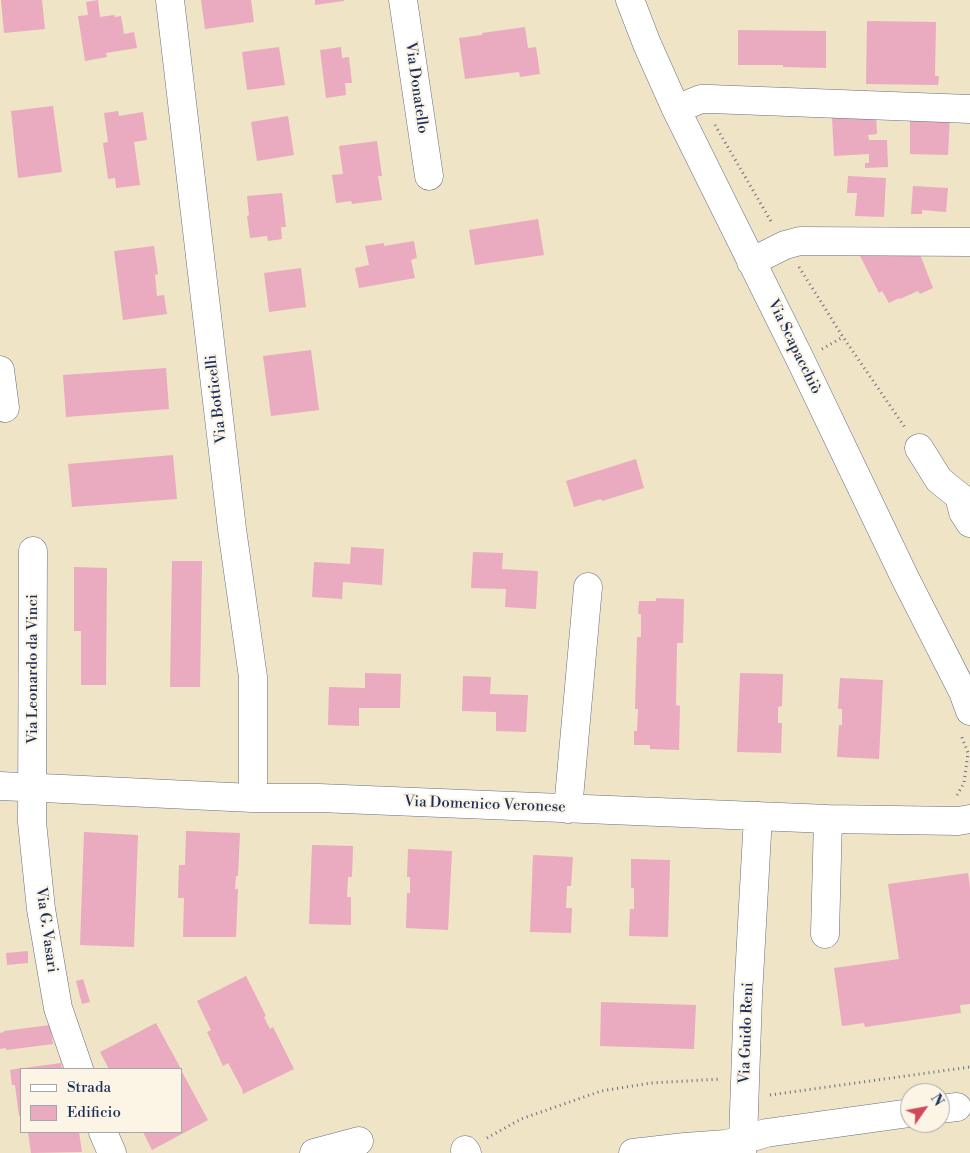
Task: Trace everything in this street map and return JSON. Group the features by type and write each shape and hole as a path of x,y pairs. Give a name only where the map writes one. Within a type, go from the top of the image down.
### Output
{"street":[{"name":"Via Botticelli","path":"170,0 232,529 253,678 252,798"},
{"name":"Via Donatello","path":"403,0 429,176"},
{"name":"Via Scapacchiò","path":"631,0 647,44 676,109 905,578 968,700"},
{"path":"676,109 701,100 710,99 970,109"},
{"path":"751,262 785,246 800,242 969,242"},
{"path":"0,370 5,408"},
{"path":"919,448 939,480 964,492 963,512 970,523"},
{"name":"Via Leonardo da Vinci","path":"32,788 33,551"},
{"path":"568,809 588,587"},
{"name":"Via Domenico Veronese","path":"0,786 252,798 319,798 828,819 958,821 970,819"},
{"name":"Via G. Vasari","path":"32,788 32,822 42,909 58,1008 80,1068"},
{"name":"Via Guido Reni","path":"743,1146 748,996 758,816"},
{"path":"825,934 828,819"},
{"path":"633,1153 726,1144 743,1146 766,1133 900,1114"},
{"path":"104,1133 112,1153"},
{"path":"314,1153 359,1141"}],"path":[{"path":"768,1095 970,1067"},
{"path":"466,1151 521,1119 601,1091 651,1083 746,1078"}],"building":[{"path":"1,0 42,0 45,29 4,33"},
{"path":"98,0 100,17 121,16 124,34 134,32 137,48 106,53 107,57 85,61 78,16 88,15 86,2"},
{"path":"201,0 251,0 254,22 205,29"},
{"path":"315,0 344,0 344,1 315,5"},
{"path":"867,21 936,22 935,76 939,76 938,85 866,84"},
{"path":"525,27 528,48 536,47 540,74 520,77 519,72 465,79 459,38"},
{"path":"738,30 826,31 826,68 783,67 783,65 738,65"},
{"path":"279,47 285,85 247,90 242,52"},
{"path":"341,47 342,58 349,57 352,83 345,83 346,95 326,98 320,50"},
{"path":"53,106 62,172 18,178 11,111"},
{"path":"118,111 119,116 143,112 147,140 134,142 140,185 116,188 115,178 108,179 103,143 108,142 104,113"},
{"path":"876,114 877,134 868,135 869,140 887,140 888,167 865,168 865,163 869,163 869,154 834,156 832,117"},
{"path":"288,116 294,155 257,161 251,122"},
{"path":"910,117 950,117 948,155 910,154"},
{"path":"377,141 382,176 378,176 382,200 352,204 351,201 336,203 332,175 343,174 339,146"},
{"path":"848,176 886,178 884,217 855,216 857,193 847,193"},
{"path":"913,186 948,188 946,212 922,210 922,214 911,214"},
{"path":"282,193 286,227 281,227 282,239 268,241 267,236 250,238 247,196"},
{"path":"538,219 544,255 475,265 469,230"},
{"path":"414,241 417,258 411,260 415,278 359,288 355,268 369,265 365,246 384,243 384,246"},
{"path":"154,246 158,274 155,275 157,296 164,295 167,314 123,320 114,251"},
{"path":"918,249 933,288 920,294 918,291 889,303 882,291 879,293 859,254"},
{"path":"301,268 306,307 269,312 264,273"},
{"path":"311,350 319,410 271,416 263,356"},
{"path":"166,368 169,409 66,417 63,375"},
{"path":"173,455 177,499 72,507 68,464"},
{"path":"636,459 644,488 602,501 601,499 574,507 566,481"},
{"path":"351,547 384,549 382,585 343,582 342,599 312,597 314,562 350,564"},
{"path":"473,552 503,553 502,569 538,571 536,609 505,607 506,589 471,588"},
{"path":"172,561 202,561 200,687 170,687"},
{"path":"74,567 107,568 106,685 81,685 81,631 74,631"},
{"path":"656,598 684,599 683,643 677,643 676,705 680,706 679,750 650,749 650,745 634,745 634,731 637,731 638,709 635,709 637,637 641,637 641,614 638,614 639,601 656,601"},
{"path":"365,673 401,674 400,708 359,708 359,726 328,725 329,687 365,688"},
{"path":"740,673 783,674 782,706 778,707 778,723 782,723 781,753 737,752"},
{"path":"463,676 491,677 490,694 528,695 526,732 496,731 496,712 462,711"},
{"path":"840,678 883,680 879,759 837,757 839,725 842,725 842,709 838,709"},
{"path":"186,831 240,833 238,876 236,876 235,889 238,889 236,937 183,937 184,898 178,898 179,865 185,865"},
{"path":"84,832 138,835 134,947 80,945"},
{"path":"312,845 353,846 352,877 348,877 347,897 351,897 351,925 309,924"},
{"path":"408,849 452,851 448,930 406,928 407,893 410,893 410,877 407,877"},
{"path":"533,855 573,857 571,886 567,886 566,908 572,908 571,933 530,932"},
{"path":"631,859 670,860 668,937 629,936 630,909 634,909 634,888 631,888"},
{"path":"968,873 970,887 970,1004 960,1005 961,1013 865,1027 864,1023 842,1026 834,968 899,959 888,884"},
{"path":"28,951 28,963 7,965 6,953"},
{"path":"246,976 266,1016 264,1017 270,1029 273,1027 294,1069 243,1094 228,1063 223,1066 207,1032 211,1030 197,1001"},
{"path":"83,979 90,1002 82,1004 76,981"},
{"path":"601,1002 696,1005 694,1049 600,1046"},
{"path":"156,1023 180,1068 108,1068 100,1052"},
{"path":"50,1025 53,1044 6,1050 6,1048 0,1049 0,1033 4,1031"},
{"path":"61,1063 62,1068 24,1068"},
{"path":"20,1068 19,1116 15,1085 12,1085 10,1070"},
{"path":"182,1072 208,1120 152,1150 144,1133 182,1133"},
{"path":"28,1133 79,1133 82,1152 31,1153"}]}
